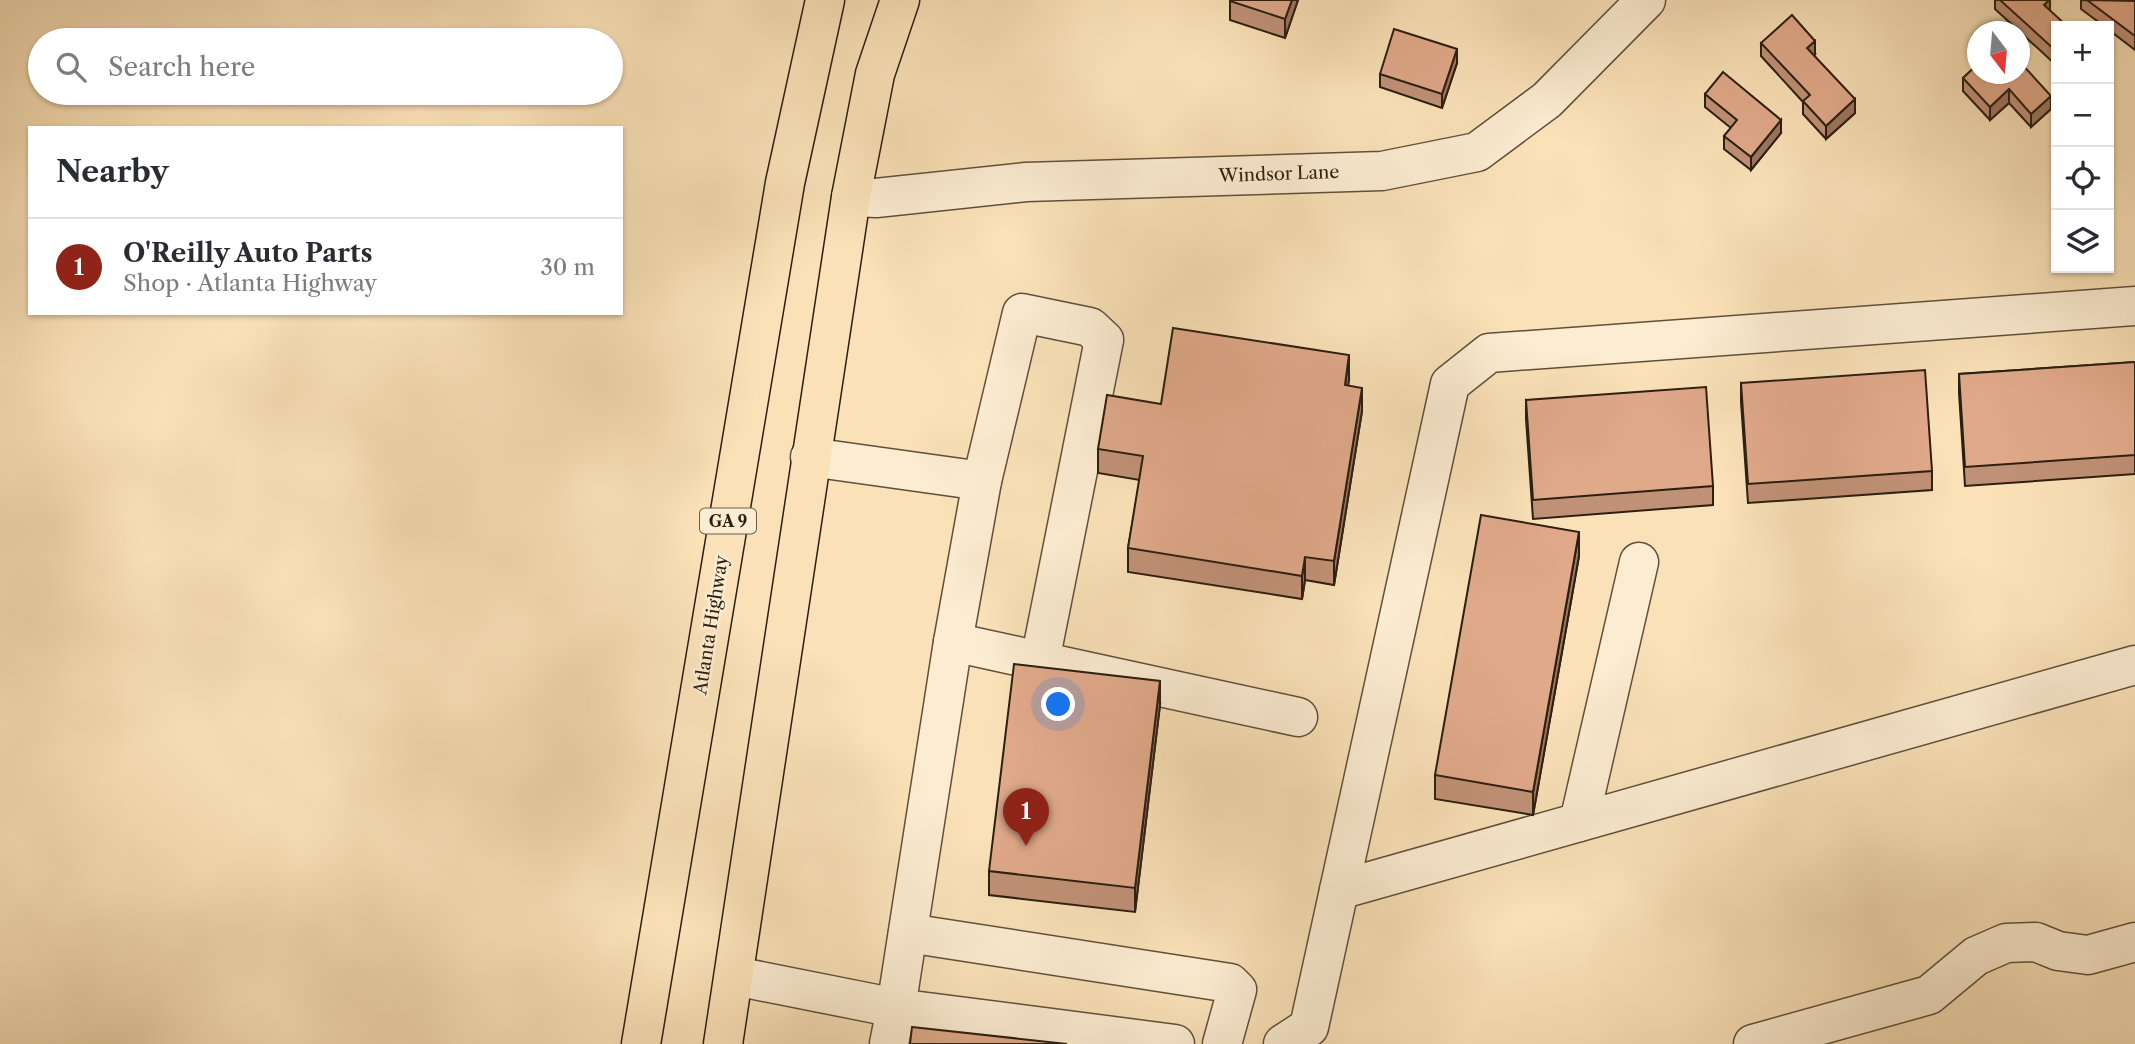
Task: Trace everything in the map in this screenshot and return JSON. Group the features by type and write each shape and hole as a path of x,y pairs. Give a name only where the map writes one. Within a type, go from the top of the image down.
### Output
{"main road":[{"name":"Atlanta Highway","path":"641,1044 785,183 825,0"},
{"path":"723,1044 810,457 852,197 875,74 900,0"}],"street":[{"name":"Windsor Lane","path":"852,197 876,198 1026,182 1382,171 1477,152 1547,100 1646,0"},
{"path":"1302,1039 1339,890 1450,384 1489,353 2135,306"},
{"path":"893,1026 953,642 982,481 1022,313 1090,327 1104,340 1040,661"},
{"path":"810,457 982,481"},
{"path":"1579,822 1639,562"},
{"path":"953,642 1298,717"},
{"path":"1339,890 2135,665"},
{"path":"908,933 1230,983 1237,990 1222,1044"},
{"path":"1753,1044 1929,995 1976,957 2006,943 2036,942 2058,951 2088,955 2135,942"},
{"path":"735,975 893,1026 1177,1044"}],"building":[{"path":"1230,0 1292,0 1285,19"},
{"path":"2000,0 2049,0 2044,5 2062,21 2051,21 2051,46 2030,27 2030,21 2023,21"},
{"path":"2087,0 2135,1 2135,36"},
{"path":"1792,15 1815,41 1807,48 1855,99 1826,126 1803,101 1810,95 1761,43"},
{"path":"1394,29 1457,49 1442,94 1380,74"},
{"path":"1723,72 1781,120 1751,157 1724,136 1737,120 1705,94"},
{"path":"2030,73 2051,96 2031,114 2009,89 1990,107 1969,84 2030,84"},
{"path":"1173,328 1349,355 1345,385 1362,388 1334,561 1305,557 1302,576 1128,548 1143,456 1098,449 1107,395 1161,404"},
{"path":"2135,362 2135,455 1965,467 1959,374"},
{"path":"1925,370 1932,471 1748,484 1741,383"},
{"path":"1706,387 1713,486 1533,500 1526,400"},
{"path":"1481,515 1579,532 1533,792 1435,775"},
{"path":"1014,664 1160,681 1135,888 989,871"},
{"path":"912,1027 1067,1044 910,1044"}],"place":[{"name":"O'Reilly Auto Parts","path":"1026,846"}]}
